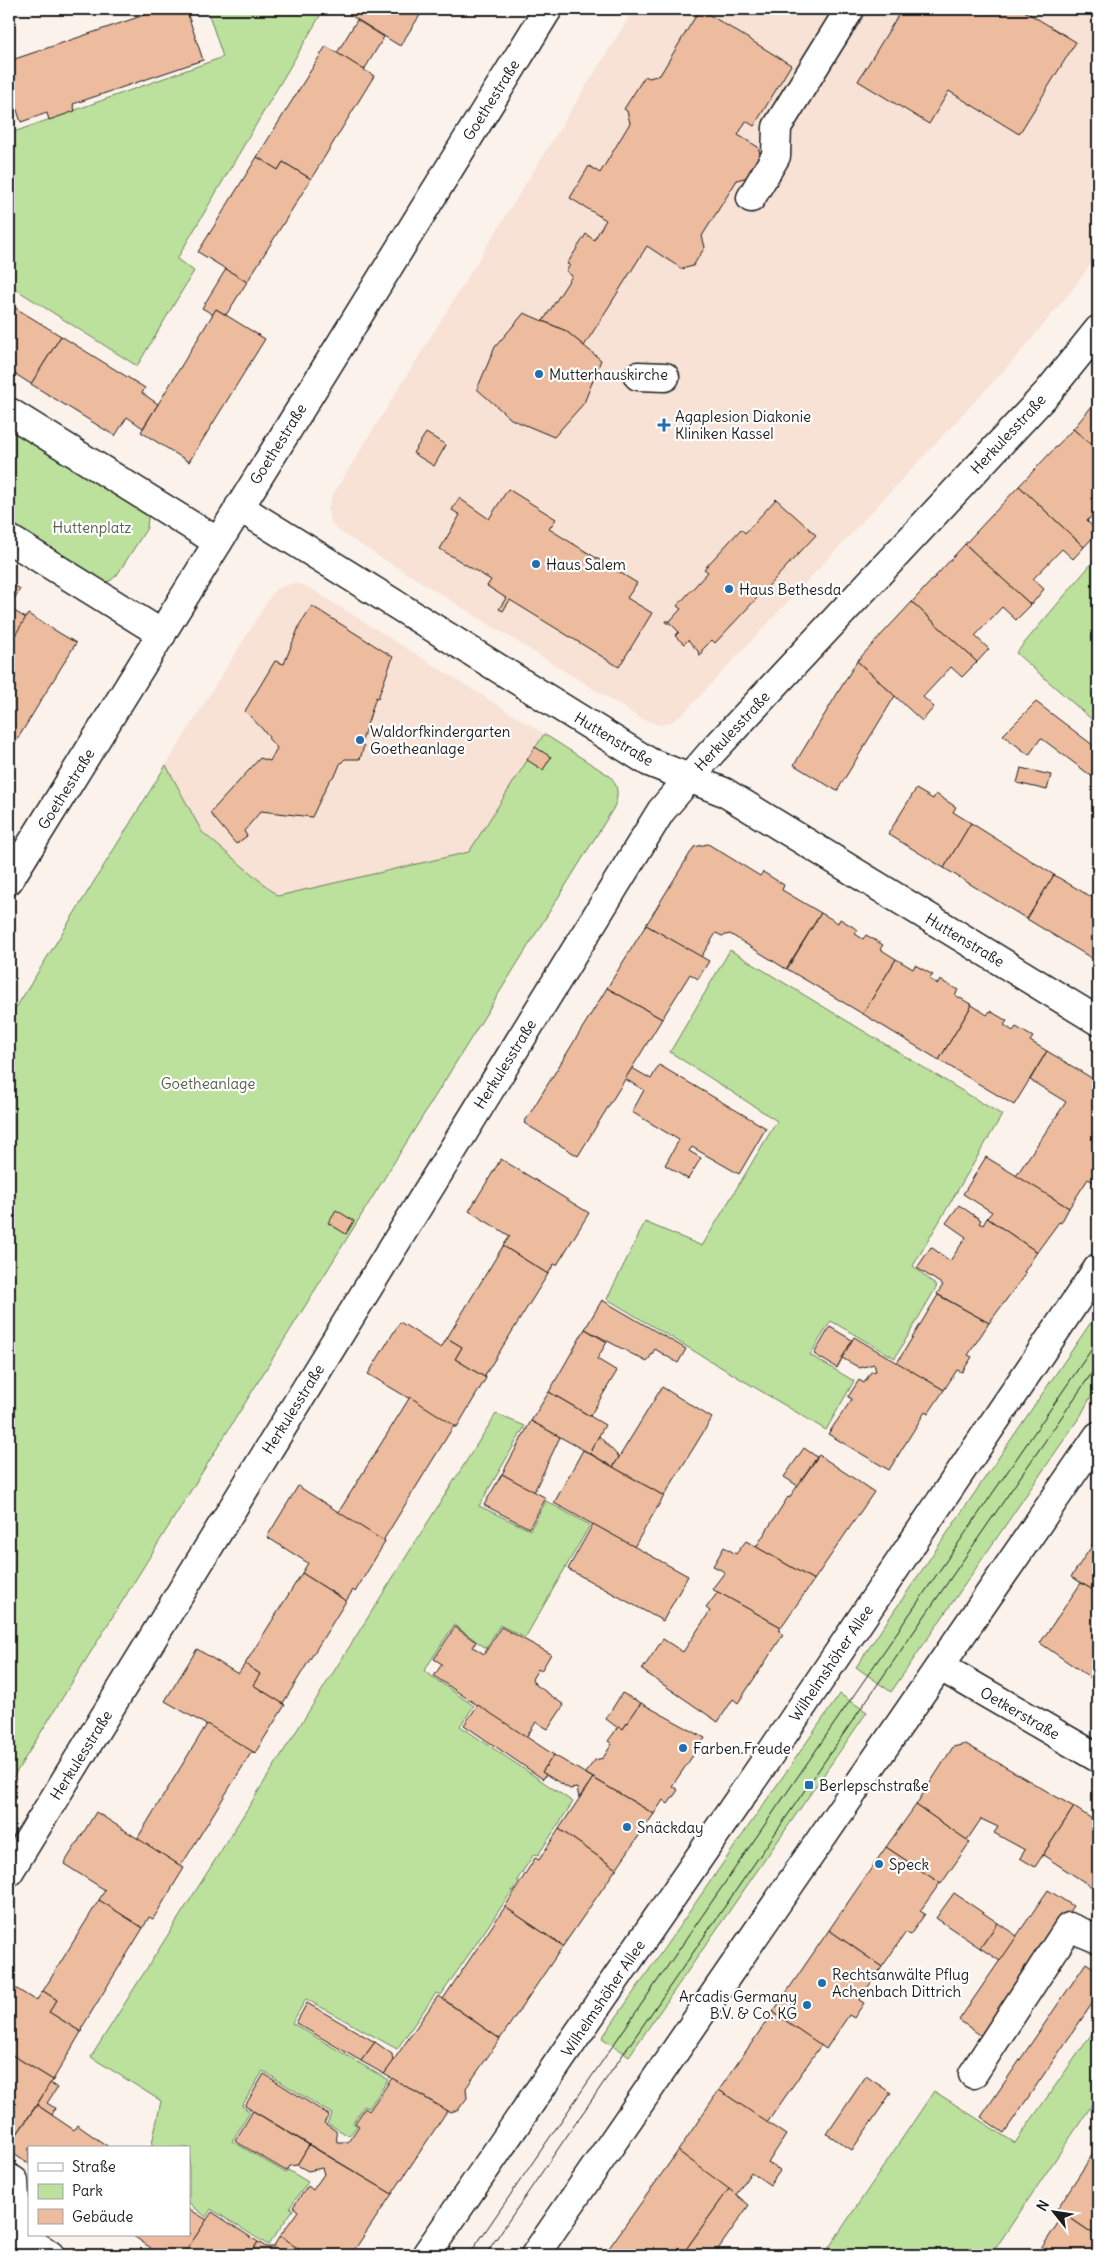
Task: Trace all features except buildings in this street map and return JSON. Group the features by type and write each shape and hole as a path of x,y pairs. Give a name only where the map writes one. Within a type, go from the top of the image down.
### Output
{"street":[{"name":"Goethestraße","path":"9,880 548,9"},
{"path":"751,198 776,156 777,127 850,9"},
{"name":"Herkulesstraße","path":"9,1872 660,811 1053,386 1098,330"},
{"path":"9,412 218,542"},
{"name":"Huttenstraße","path":"239,507 649,762 730,796 1098,1021"},
{"path":"9,539 162,634"},
{"name":"Wilhelmshöher Allee","path":"426,2255 762,1766 1098,1268"},
{"path":"535,2255 1098,1436"},
{"name":"Oetkerstraße","path":"941,1667 1098,1758"},
{"path":"973,2074 1068,1927 1098,1939"},
{"path":"9,2178 14,2181 17,2233 50,2255"}],"shaded area":[{"name":"Agaplesion Diakonie Kliniken Kassel","path":"634,9 1098,9 1098,254 1072,290 1019,354 683,714 671,722 660,725 642,719 340,532 331,523 328,509 332,496"},
{"name":"Waldorfkindergarten Goetheanlage","path":"294,583 308,587 544,734 470,852 278,896 202,832 166,765 272,594 276,589"}],"green space":[{"path":"207,9 324,9 177,259 194,271 137,366 9,285 9,129 11,133 223,57"},
{"name":"Huttenplatz","path":"9,425 142,508 148,517 147,528 117,575 110,581 99,583 9,526"},
{"path":"1098,556 1098,725 1016,653"},
{"name":"Goetheanlage","path":"544,734 610,776 617,792 613,809 9,1784 9,1019 166,765 202,832 278,896 469,852"},
{"path":"730,950 1002,1115 913,1266 937,1286 895,1358 831,1321 810,1355 854,1381 826,1430 607,1299 645,1222 702,1246 777,1121 670,1052"},
{"path":"1098,1312 1098,1383 1081,1415 891,1692 856,1667"},
{"path":"496,1414 525,1426 479,1506 530,1530 546,1501 590,1525 525,1638 500,1625 486,1648 454,1625 424,1671 474,1706 460,1726 573,1802 538,1855 534,1854 517,1880 519,1881 441,1995 436,1993 397,2049 306,1999 292,2023 388,2080 369,2108 364,2106 353,2123 357,2126 349,2136 327,2123 332,2114 263,2071 242,2106 250,2112 232,2141 286,2173 288,2170 308,2182 290,2207 293,2210 268,2245 211,2209 206,2217 190,2204 190,2146 151,2146 161,2101 91,2057"},
{"path":"840,1694 867,1712 629,2056 602,2038"},
{"path":"1098,2025 1098,2096 991,2255 824,2255 934,2091 1015,2143"}],"tram line":[{"path":"469,2255 1098,1340"},
{"path":"485,2255 1098,1364"}],"place":[{"name":"Mutterhauskirche","path":"539,374"},
{"name":"Agaplesion Diakonie Kliniken Kassel","path":"664,425"},
{"name":"Haus Salem","path":"536,564"},
{"name":"Haus Bethesda","path":"729,589"},
{"name":"Waldorfkindergarten Goetheanlage","path":"360,740"},
{"name":"Farben.Freude","path":"683,1748"},
{"name":"Berlepschstraße","path":"809,1785"},
{"name":"Snäckday","path":"627,1827"},
{"name":"Speck","path":"879,1864"},
{"name":"Rechtsanwälte Pflug Achenbach Dittrich","path":"822,1983"},
{"name":"Arcadis Germany B.V. & Co. KG","path":"807,2005"}]}
